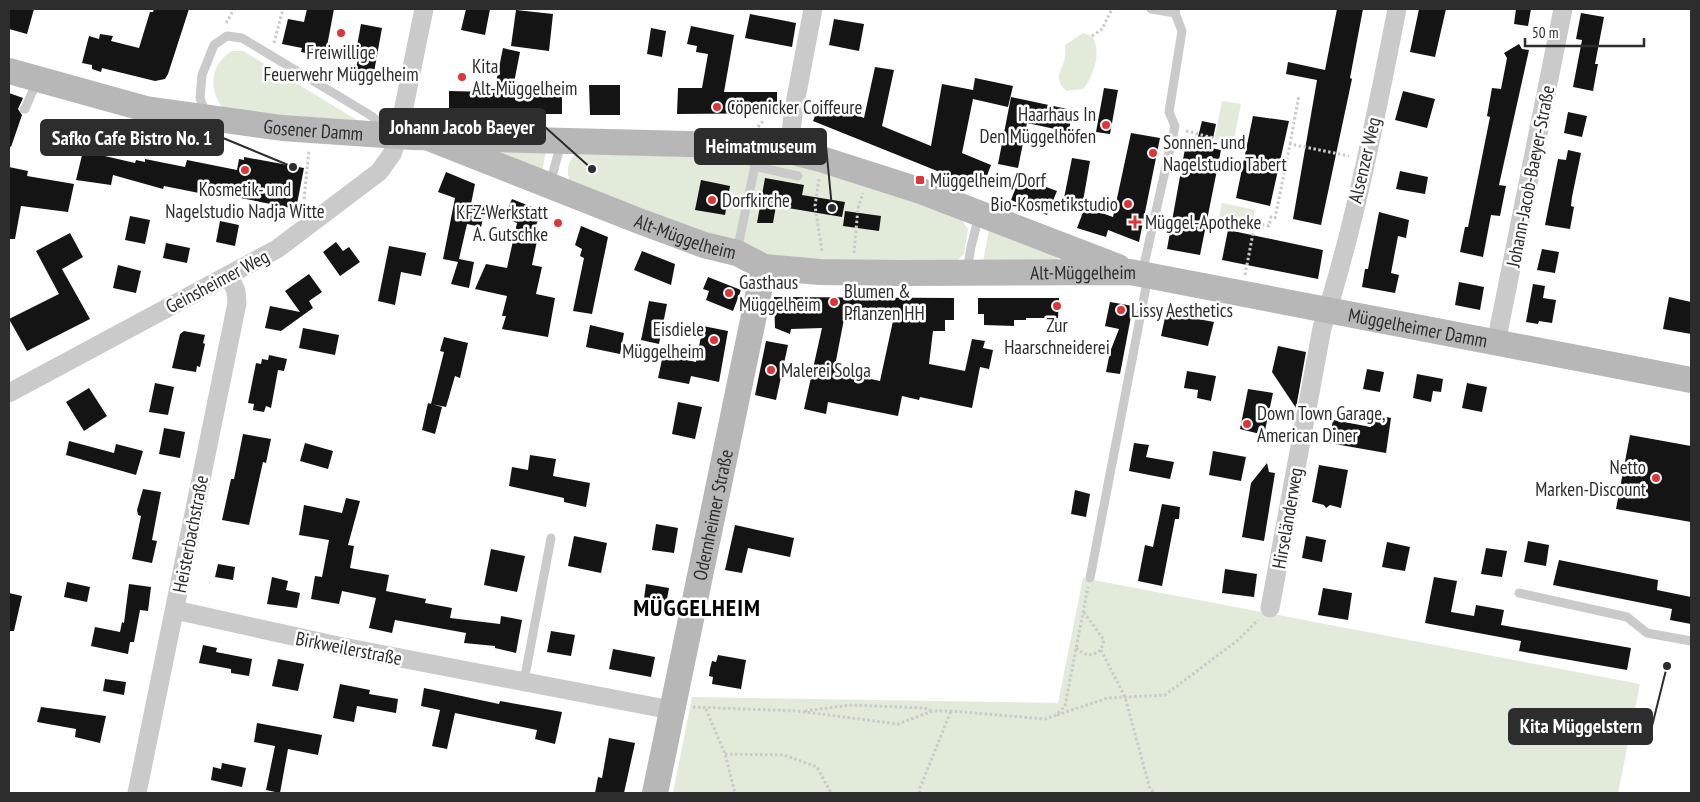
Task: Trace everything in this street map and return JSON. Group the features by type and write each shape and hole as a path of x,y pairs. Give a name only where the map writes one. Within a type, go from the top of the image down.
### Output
{"main road":[{"name":"Gosener Damm","path":"9,71 146,109 208,120 347,134 398,136"},
{"name":"Alt-Müggelheim","path":"398,136 664,142 756,157 790,151 870,174 1137,273"},
{"name":"Alt-Müggelheim","path":"426,138 667,232 737,253 764,267 825,272 967,274 1137,273"},
{"name":"Odernheimer Straße","path":"655,793 764,267"},
{"name":"Müggelheimer Damm","path":"1137,273 1691,380"}],"street":[{"name":"Geinsheimer Weg","path":"9,393 229,276 277,248 308,227 379,172 392,154 398,136 423,9"},
{"path":"790,151 793,114 813,9"},
{"name":"Alsenzer Weg","path":"1328,311 1382,82 1397,9"},
{"name":"Johann-Jacob-Baeyer-Straße","path":"1496,343 1563,9"},
{"name":"Heisterbachstraße","path":"137,793 237,303 236,291 229,276"},
{"name":"Hirseländerweg","path":"1270,608 1322,328 1328,311"},
{"name":"Birkweilerstraße","path":"175,610 338,646 672,707"}],"lane":[{"path":"1090,578 1144,295 1137,273 1144,265 1175,126 1169,112 1182,31 1175,11 1151,9"},
{"name":"Gosener Damm","path":"208,120 200,98 202,75 214,45 227,36 242,38 370,115 398,136"},
{"path":"24,109 26,109 37,80"},
{"path":"550,185 562,141"},
{"path":"737,253 756,157 798,176"},
{"path":"967,274 971,246 980,214"},
{"path":"524,681 551,538"},
{"path":"1519,593 1626,617 1647,634 1691,641"}],"path":[{"path":"226,23 234,9"},
{"path":"274,43 283,9"},
{"path":"1092,36 1102,29 1112,9"},
{"path":"1244,281 1254,223 1269,226 1271,217 1275,218 1299,96"},
{"path":"1290,144 1350,156"},
{"path":"308,227 302,219 309,150"},
{"path":"824,160 815,206 825,272"},
{"path":"852,272 858,208 870,174"},
{"path":"1056,716 1065,706 1090,578"},
{"path":"800,712 851,705 924,708 933,711 1045,719 1108,698 1165,695 1238,640 1270,608"},
{"path":"1083,611 1104,640 1102,650 1124,697 1150,789 1154,793"},
{"path":"1076,648 1084,655 1094,655 1102,650"},
{"path":"672,707 800,712 898,724 933,711"},
{"path":"706,708 725,754 735,793"},
{"path":"920,793 919,790 951,711"},
{"path":"725,754 784,755 817,767 831,793"}],"green space":[{"path":"1083,33 1092,36 1095,42 1096,56 1093,70 1083,89 1066,91 1059,77 1064,62 1065,45"},
{"path":"232,51 243,51 357,120 227,112 216,97 213,80 218,64"},
{"path":"1222,101 1241,104 1233,145 1214,141"},
{"path":"662,149 825,166 960,217 968,229 964,254 955,263 870,266 759,254 571,183 569,179 568,166 577,152"},
{"path":"546,151 542,172 503,161 500,152"},
{"path":"1222,203 1255,210 1252,225 1219,218"},
{"path":"989,230 1058,257 1058,260 983,261"},
{"path":"1083,578 1640,684 1618,793 673,793 692,697 1058,703"}],"building":[{"path":"9,9 34,9 27,34 9,29"},
{"path":"154,9 189,9 165,79 155,81 102,68 101,72 92,69 92,65 82,63 89,36 99,39 100,34 113,36 111,41 139,48 150,12 153,12"},
{"path":"307,9 334,9 325,57 301,52 302,48 282,44 288,19 304,22"},
{"path":"466,9 490,9 485,35 461,30"},
{"path":"1337,9 1363,9 1350,78 1352,79 1321,225 1293,219 1317,80 1286,74 1288,62 1325,70"},
{"path":"1419,9 1446,9 1435,57 1410,52"},
{"path":"1516,9 1531,9 1528,26 1514,24"},
{"path":"516,10 553,14 549,51 511,46"},
{"path":"1581,13 1604,17 1595,64 1598,64 1593,91 1573,87 1582,40 1576,39"},
{"path":"750,14 796,23 792,47 745,38"},
{"path":"834,19 864,24 859,51 829,45"},
{"path":"361,24 382,28 374,72 356,69 359,53 356,52"},
{"path":"691,26 734,35 724,92 777,92 777,113 677,114 678,88 702,88 708,54 696,52 697,46 687,44"},
{"path":"651,28 666,31 662,57 647,54"},
{"path":"1519,44 1522,49 1529,50 1499,185 1506,186 1500,216 1491,215 1483,257 1460,252 1465,227 1468,227 1490,117 1487,116 1492,88 1501,89 1507,58 1504,53"},
{"path":"503,48 520,52 512,93 553,92 553,94 562,94 562,114 449,114 449,91 494,92"},
{"path":"875,67 894,70 882,126 931,146 942,84 973,90 975,78 1013,86 1008,107 973,99 962,153 991,165 982,189 813,121 821,101 864,118"},
{"path":"589,85 620,85 620,115 590,115"},
{"path":"1104,88 1118,90 1110,134 1096,132"},
{"path":"1403,91 1435,99 1427,128 1395,120"},
{"path":"9,93 23,98 18,109 22,115 11,147 9,146"},
{"path":"1011,97 1072,110 1069,132 1027,123 1018,168 998,164"},
{"path":"1568,112 1587,116 1582,137 1564,133"},
{"path":"1253,116 1289,121 1270,206 1236,198"},
{"path":"1202,121 1216,124 1211,148 1221,150 1200,255 1167,249 1186,143 1196,145"},
{"path":"1131,133 1160,138 1139,242 1108,230 1106,237 1077,228 1085,207 1113,217"},
{"path":"1568,150 1581,153 1572,197 1571,206 1574,207 1570,229 1545,225 1558,159 1566,160"},
{"path":"83,151 135,163 136,160 145,162 145,159 185,167 187,160 237,170 239,159 244,160 244,157 304,168 296,209 215,193 214,196 164,186 163,189 113,175 111,185 76,180"},
{"path":"1072,158 1090,161 1082,207 1063,203"},
{"path":"9,167 28,171 27,176 74,184 68,212 21,206 15,239 9,239"},
{"path":"1400,171 1428,177 1425,194 1396,189"},
{"path":"446,172 475,184 471,204 486,207 481,227 467,224 459,259 474,262 469,288 451,284 458,262 443,259 455,198 438,192"},
{"path":"1021,174 1039,181 1038,184 1057,191 1047,215 1011,200"},
{"path":"765,178 804,185 802,195 845,202 842,217 776,206 773,223 757,223"},
{"name":"Dorfkirche","path":"701,180 730,186 725,215 695,210"},
{"path":"512,199 542,211 534,230 539,231 532,265 542,267 536,294 555,298 548,337 502,329 506,316 502,316 507,296 475,289 486,264 507,268 517,223 504,218"},
{"path":"845,211 881,216 879,231 843,226"},
{"path":"1379,212 1409,220 1406,238 1398,236 1391,273 1399,275 1395,293 1362,287 1365,269 1368,269"},
{"path":"130,216 150,220 145,244 125,240"},
{"path":"220,221 239,225 235,246 216,242"},
{"path":"581,226 608,237 592,314 573,311 584,258 580,256 582,249 575,245"},
{"path":"1228,230 1323,250 1318,279 1222,260"},
{"path":"70,233 83,257 62,269 90,319 27,351 9,319 59,294 36,251"},
{"path":"336,242 343,251 349,247 360,262 340,276 323,252"},
{"path":"166,243 190,248 187,263 163,258"},
{"path":"389,246 426,253 421,276 401,272 395,305 378,301"},
{"path":"1542,249 1559,252 1555,273 1537,270"},
{"path":"642,251 675,264 671,285 634,270"},
{"path":"118,265 141,271 136,293 113,288"},
{"path":"309,274 322,292 309,301 313,308 281,331 265,328 270,306 300,312 285,291"},
{"path":"708,277 741,290 733,311 706,300 709,291 703,289"},
{"path":"1459,282 1484,287 1480,310 1455,305"},
{"path":"1533,284 1545,286 1543,298 1556,300 1552,323 1539,321 1538,324 1526,322"},
{"path":"774,297 954,298 954,320 945,320 945,331 933,331 929,364 965,371 972,339 985,341 983,348 993,350 989,369 980,367 972,408 920,397 919,400 902,396 898,416 828,402 826,414 804,409 822,328 791,329 790,334 775,328","holes":["844,319 893,321 880,381 834,371"]},
{"path":"1669,297 1691,302 1691,334 1663,329"},
{"path":"978,298 1059,298 1058,318 1014,320 1014,326 984,325 984,314 978,314"},
{"path":"649,301 667,304 659,344 641,340"},
{"path":"1110,302 1133,306 1120,374 1106,372 1110,352 1119,329 1105,326"},
{"path":"1166,313 1214,322 1208,346 1161,336"},
{"path":"590,325 624,333 620,354 586,347"},
{"path":"703,326 728,331 719,382 691,376 689,384 658,378 663,355 696,362"},
{"path":"303,328 339,335 335,355 299,348"},
{"path":"184,331 205,335 200,367 197,366 196,372 172,368 180,334"},
{"path":"444,337 468,343 460,378 455,376 446,407 431,404 444,352 440,351"},
{"name":"Malerei Solga","path":"766,341 788,345 776,400 755,395"},
{"path":"1278,346 1306,352 1296,408 1272,372"},
{"path":"269,355 287,359 284,371 278,370 271,408 266,406 264,412 253,410 254,404 248,403 256,363 261,364 262,359 268,360"},
{"path":"1367,369 1384,372 1380,392 1363,389"},
{"path":"1187,371 1216,376 1211,401 1197,398 1198,390 1184,388"},
{"path":"1417,374 1443,379 1441,392 1433,391 1431,402 1413,398"},
{"path":"155,383 174,387 168,415 149,412"},
{"path":"1467,383 1487,387 1482,412 1462,408"},
{"path":"89,388 107,416 84,431 66,402"},
{"path":"1248,389 1273,393 1264,435 1240,429"},
{"path":"678,402 702,407 695,439 672,434"},
{"path":"428,403 442,407 435,434 422,430"},
{"path":"1373,414 1391,418 1386,453 1329,443 1333,420 1371,427"},
{"path":"164,428 185,432 180,458 159,454"},
{"path":"243,434 271,439 266,463 263,462 249,525 222,520 231,479 234,479"},
{"name":"Netto Marken-Discount","path":"1630,435 1691,446 1691,522 1616,509"},
{"path":"69,441 114,453 116,444 143,451 136,475 66,455"},
{"path":"305,443 333,451 328,469 300,461"},
{"path":"1134,443 1149,445 1146,457 1174,462 1170,479 1129,471"},
{"path":"1213,451 1246,457 1241,481 1209,475"},
{"path":"530,455 556,459 553,476 590,483 586,507 564,502 564,498 509,486 512,467 528,470"},
{"path":"1267,463 1269,472 1275,473 1264,541 1242,537 1251,483"},
{"path":"1319,465 1348,470 1341,508 1330,505 1326,508 1324,505 1312,502"},
{"path":"143,489 161,492 152,540 157,541 152,563 132,559 141,516 138,515 137,510"},
{"path":"1075,490 1090,494 1086,517 1071,514"},
{"path":"346,498 360,501 348,545 354,546 350,568 389,575 386,591 426,599 425,603 452,608 450,618 500,624 501,616 522,620 516,653 495,648 495,646 464,643 466,633 395,620 392,633 369,628 376,598 342,591 339,604 311,599 315,576 322,577 329,540 299,535 304,505 342,513"},
{"path":"1162,504 1180,507 1179,519 1175,519 1162,586 1138,581 1145,545 1153,547"},
{"path":"656,524 678,528 674,553 652,550"},
{"path":"735,525 794,538 790,557 748,548 742,573 725,570"},
{"path":"574,536 607,543 601,573 568,566"},
{"path":"1306,536 1326,540 1322,562 1302,558"},
{"path":"1528,541 1549,545 1546,566 1524,562"},
{"path":"1387,542 1410,547 1405,571 1382,567"},
{"path":"1486,548 1507,551 1502,577 1481,574"},
{"path":"491,549 525,556 517,592 484,585"},
{"path":"1559,560 1658,580 1657,590 1691,597 1691,624 1670,620 1672,609 1553,585"},
{"path":"218,564 235,567 233,580 215,577"},
{"path":"1225,569 1257,574 1254,597 1222,593"},
{"path":"272,577 288,581 286,590 300,593 297,608 267,604"},
{"path":"1434,577 1457,581 1451,612 1474,616 1476,605 1504,610 1501,625 1631,648 1627,670 1519,651 1521,641 1425,623"},
{"path":"67,582 90,587 87,602 64,597"},
{"path":"129,584 151,587 148,611 140,610 134,642 130,642 128,654 91,646 95,627 120,632 122,622 124,623"},
{"path":"646,584 669,588 665,610 643,606"},
{"path":"1323,588 1352,593 1348,620 1318,615"},
{"path":"9,593 22,596 14,631 9,631"},
{"path":"551,631 575,635 571,656 547,652"},
{"path":"203,645 217,648 216,652 252,659 249,676 231,673 231,669 199,663"},
{"path":"613,649 655,657 651,677 609,669"},
{"path":"718,655 746,660 741,689 712,684 713,677 709,676 710,669 712,661 716,662"},
{"path":"278,659 304,664 298,691 272,686"},
{"path":"105,679 126,682 124,695 103,691"},
{"path":"340,684 370,690 369,694 398,699 396,713 357,706 354,722 333,718"},
{"path":"424,688 499,704 500,701 562,712 555,744 535,739 537,730 455,713 447,749 432,746 440,710 421,706"},
{"path":"41,707 106,716 100,743 75,737 76,729 37,722"},
{"path":"257,723 322,735 318,755 288,749 280,793 266,790 275,746 254,742"},
{"path":"609,738 635,743 624,793 595,793 598,777 602,778"},
{"path":"222,763 246,768 242,787 211,780 213,767 221,769"}],"place":[{"name":"Freiwillige Feuerwehr Müggelheim","path":"341,33"},
{"name":"Kita Alt-Müggelheim","path":"462,77"},
{"name":"Cöpenicker Coiffeure","path":"717,107"},
{"name":"Haarhaus In Den Müggelhöfen","path":"1106,125"},
{"name":"Sonnen- und Nagelstudio Tabert","path":"1153,153"},
{"name":"Safko Cafe Bistro No. 1","path":"293,167"},
{"name":"Johann Jacob Baeyer","path":"592,169"},
{"name":"Kosmetik- und Nagelstudio Nadja Witte","path":"245,170"},
{"name":"Müggelheim/Dorf","path":"920,180"},
{"name":"Dorfkirche","path":"712,200"},
{"name":"Bio-Kosmetikstudio","path":"1128,204"},
{"name":"Heimatmuseum","path":"832,208"},
{"name":"Müggel-Apotheke","path":"1135,222"},
{"name":"KFZ-Werkstatt A. Gutschke","path":"558,223"},
{"name":"Gasthaus Müggelheim","path":"729,293"},
{"name":"Blumen & Pflanzen HH","path":"834,302"},
{"name":"Zur Haarschneiderei","path":"1057,306"},
{"name":"Lissy Aesthetics","path":"1121,310"},
{"name":"Eisdiele Müggelheim","path":"714,340"},
{"name":"Malerei Solga","path":"771,370"},
{"name":"Down Town Garage, American Diner","path":"1247,424"},
{"name":"Netto Marken-Discount","path":"1656,478"},
{"name":"Kita Müggelstern","path":"1667,666"}],"district":[{"name":"MÜGGELHEIM","path":"697,608"}]}
